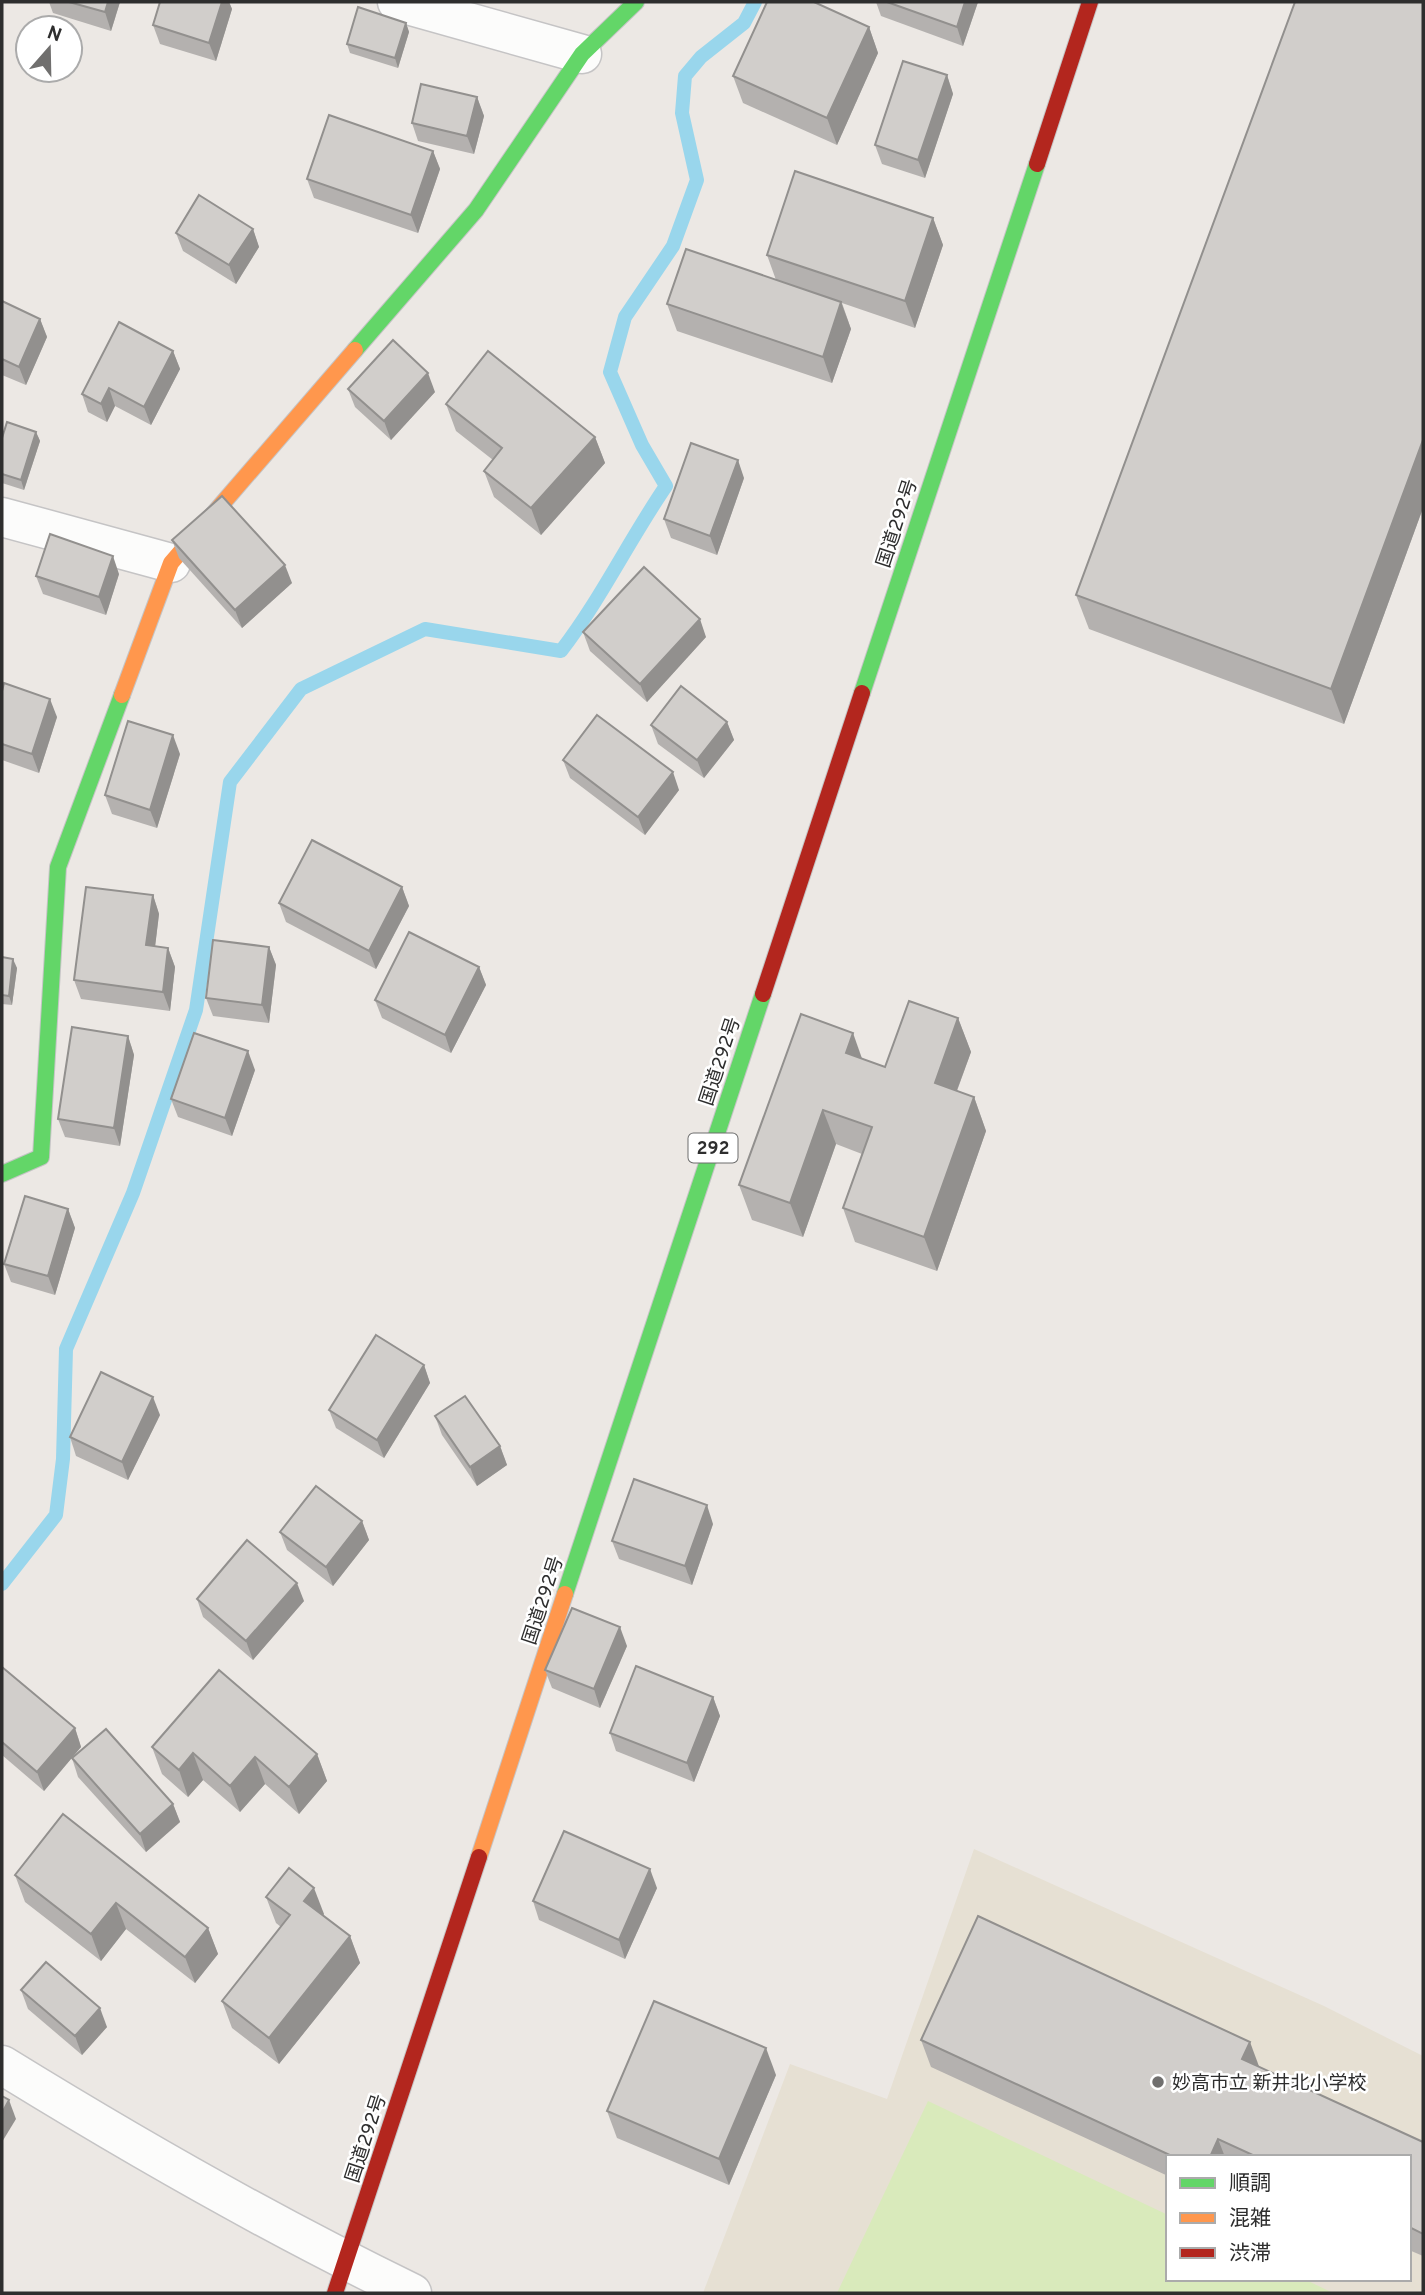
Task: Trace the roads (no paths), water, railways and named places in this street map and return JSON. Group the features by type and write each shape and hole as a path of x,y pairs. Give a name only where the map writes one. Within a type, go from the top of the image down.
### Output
{"main road":[{"path":"2,1174 41,1157 58,867 171,563 476,209 582,54 636,2"},
{"name":"国道292号","path":"341,2277 1090,2"}],"street":[{"path":"397,2 582,54"},
{"path":"2,517 171,563"},
{"path":"2,2064 341,2277 412,2293"}],"waterway":[{"path":"2,1584 56,1515 63,1459 66,1349 133,1193 196,1010 230,782 301,689 425,629 561,651 575,631 666,486 642,445 610,372 625,317 673,246 697,180 682,113 685,76 701,57 744,23 755,2"}],"place":[{"name":"妙高市立 新井北小学校","path":"1158,2082"}]}
